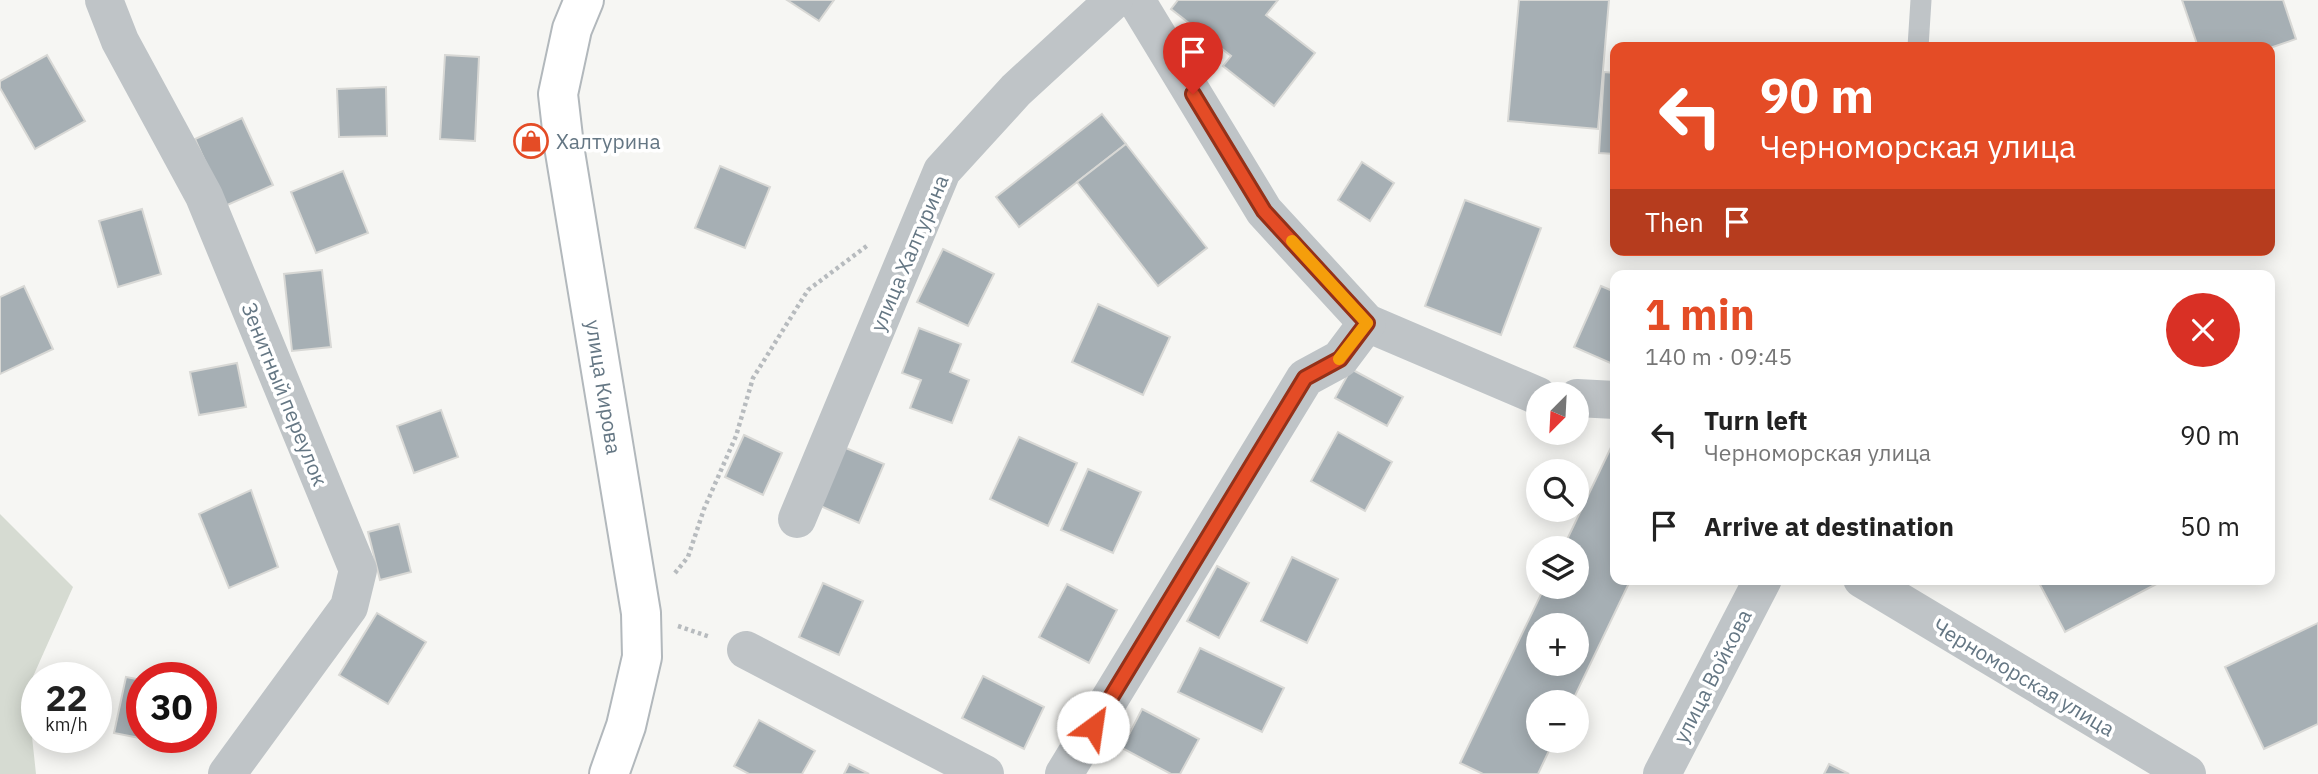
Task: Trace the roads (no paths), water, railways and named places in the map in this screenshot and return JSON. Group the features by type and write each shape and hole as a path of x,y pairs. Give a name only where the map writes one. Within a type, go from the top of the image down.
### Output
{"main road":[{"name":"улица Кирова","path":"584,0 572,29 558,94 564,146 641,613 642,657 626,726 609,774"}],"street":[{"name":"Зенитный переулок","path":"103,0 120,41 204,196 358,570 349,607 227,774"},
{"name":"улица Халтурина","path":"797,519 942,171 1016,90 1114,0"},
{"path":"1136,0 1264,211 1367,323 1526,391"},
{"path":"1064,774 1305,378 1340,359 1367,323"},
{"path":"1589,399 1610,400"},
{"name":"улица Войкова","path":"1662,774 1760,585"},
{"name":"Черноморская улица","path":"1872,585 2187,774"},
{"path":"746,650 985,774"}],"lane":[{"path":"1918,42 1921,0"}],"place":[{"name":"Халтурина","path":"531,141"}]}
